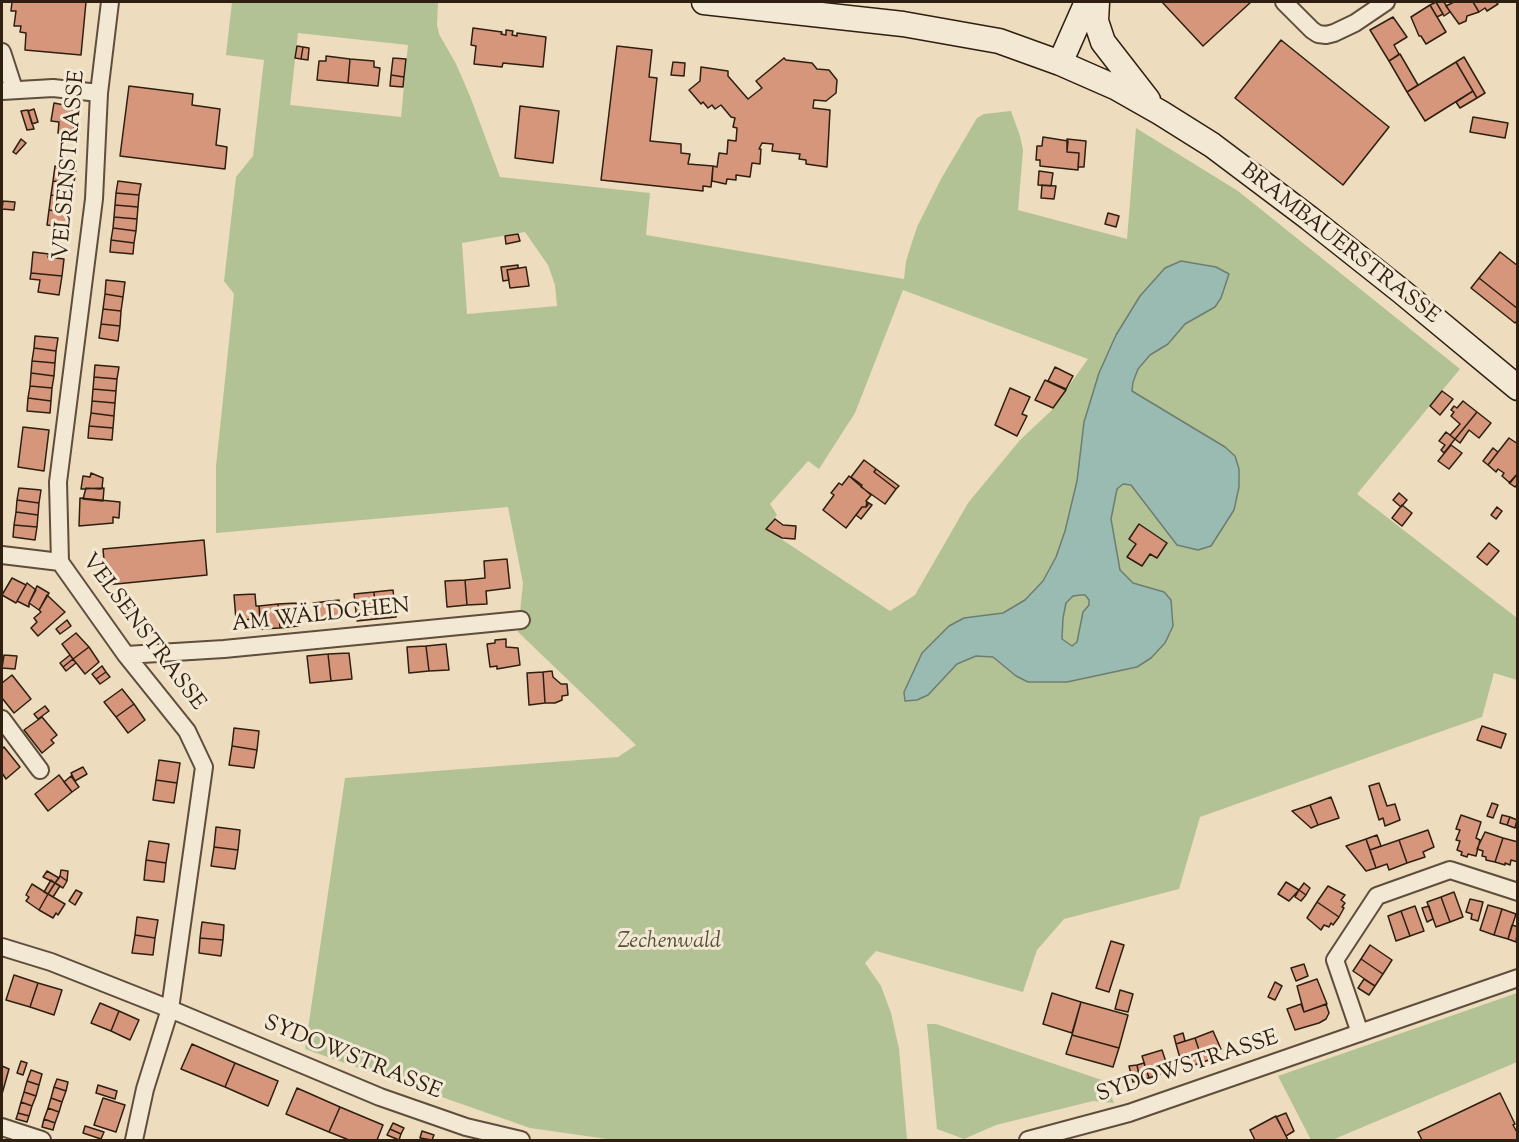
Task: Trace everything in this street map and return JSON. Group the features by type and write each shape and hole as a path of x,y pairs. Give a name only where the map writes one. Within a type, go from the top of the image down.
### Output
{"main road":[{"name":"BRAMBAUERSTRASSE","path":"704,2 903,24 999,41 1060,63 1117,88 1155,109 1212,146 1310,218 1518,388"},
{"path":"1060,63 1087,2"},
{"name":"BRAMBAUERSTRASSE","path":"1097,2 1096,21 1103,42 1155,109"}],"street":[{"name":"VELSENSTRASSE","path":"110,2 99,93 94,199 57,482 60,562 126,655 188,731 204,767 170,1009 145,1089 134,1140"},
{"path":"1284,2 1318,34 1334,33 1355,23 1386,2"},
{"path":"2,52 8,90 53,88 99,93"},
{"path":"2,555 60,562"},
{"name":"AM WÄLDCHEN","path":"126,655 224,649 521,620"},
{"path":"2,719 40,770"},
{"path":"1360,1033 1335,960 1377,896 1450,870 1518,892"},
{"name":"SYDOWSTRASSE","path":"2,947 51,962 170,1009 380,1097 466,1127 521,1140"},
{"name":"SYDOWSTRASSE","path":"1028,1140 1129,1113 1518,978"},
{"path":"2,1127 42,1140"}],"green space":[{"name":"Zechenwald","path":"232,2 438,2 439,34 470,96 500,177 650,193 646,235 904,279 906,261 917,227 941,179 977,118 984,114 1011,111 1023,150 1018,210 1127,239 1136,128 1238,191 1460,369 1357,494 1517,618 1517,680 1494,673 1482,717 1200,817 1179,889 1064,919 1037,950 1023,992 876,951 865,963 881,986 891,1013 899,1049 907,1139 904,1140 614,1140 530,1128 305,1049 345,778 618,757 636,745 518,632 523,583 508,507 216,533 216,466 234,294 224,281 236,177 253,156 264,60 226,55","holes":["298,33 408,45 401,117 290,105","525,232 548,265 555,285 557,306 467,314 462,243","1181,261 1216,267 1229,274 1221,298 1215,307 1185,324 1168,344 1150,355 1138,369 1133,382 1132,391 1225,447 1177,545 1131,485 1123,484 1117,489 1111,519 1120,570 1133,583 1164,592 1028,682 1016,676 993,657 976,656 957,664 964,618 1003,613 1025,600 1043,581 1056,557 1065,531 1077,481","903,290 1088,359 1051,411 1020,440 968,503 915,595 890,611 766,529 777,515 770,504 808,461 819,469 855,413"]},
{"path":"1085,595 1089,600 1089,606 1083,613 1077,642 1072,646 1062,639 1066,603 1073,596"},
{"path":"1517,993 1517,1062 1332,1140 1311,1140 1278,1076"},
{"path":"927,1024 936,1024 1105,1081 1114,1103 1093,1101 996,1125 964,1139 937,1129"}],"water":[{"path":"1181,261 1216,267 1229,274 1221,298 1215,307 1185,324 1168,344 1150,355 1138,369 1132,391 1225,447 1235,456 1239,469 1239,487 1234,510 1211,546 1198,550 1177,545 1131,485 1123,484 1117,489 1111,519 1120,570 1133,583 1164,592 1171,600 1173,626 1165,643 1151,658 1137,667 1067,682 1028,682 1016,676 993,657 976,656 957,664 928,695 917,700 905,701 904,692 922,653 949,626 964,618 1003,613 1025,600 1043,581 1056,557 1065,531 1077,481 1084,422 1099,373 1116,335 1140,296 1165,268","holes":["1085,595 1089,600 1089,605 1083,612 1077,642 1072,646 1062,639 1066,603 1073,596"]}],"building":[{"path":"12,2 86,2 81,55 25,50 26,33 20,32 21,26 14,26 16,11 11,11"},
{"path":"1162,2 1251,2 1203,46"},
{"path":"1436,2 1443,14 1437,17 1430,5"},
{"path":"1436,2 1444,2 1450,12 1444,16"},
{"path":"1454,2 1473,2 1479,12 1467,16 1466,21 1459,24 1446,6"},
{"path":"1473,2 1496,2 1498,4 1487,11 1485,8 1479,12"},
{"path":"1430,5 1446,32 1426,44 1419,36 1411,17"},
{"path":"1393,17 1407,37 1394,45 1399,54 1389,61 1370,30"},
{"path":"473,28 502,32 501,34 506,35 506,30 513,31 512,35 517,36 517,33 546,37 543,67 503,63 502,67 474,64 476,46 471,45"},
{"path":"1281,40 1389,127 1343,185 1235,98"},
{"path":"297,46 303,47 301,59 295,58"},
{"path":"617,46 652,50 649,77 657,78 650,141 681,144 681,153 690,154 688,164 713,166 711,187 703,186 703,191 601,180"},
{"path":"303,47 309,48 308,60 301,59"},
{"path":"1400,54 1418,85 1407,92 1389,61"},
{"path":"326,56 350,59 348,83 317,80 319,61 326,61"},
{"path":"1464,57 1485,93 1477,98 1456,62"},
{"path":"393,58 406,59 404,77 391,75"},
{"path":"784,58 812,63 817,69 829,70 837,80 836,93 826,101 814,100 813,108 830,110 827,167 806,164 806,160 799,159 800,154 772,151 773,144 762,143 759,149 761,149 760,164 752,163 750,177 736,175 736,180 727,179 726,184 712,181 713,166 717,167 719,153 727,154 728,140 736,141 737,128 733,127 735,118 731,117 721,105 715,109 712,105 708,108 703,102 701,104 689,90 700,81 701,67 728,71 728,76 748,99 762,88 756,81"},
{"path":"350,59 374,61 374,67 380,68 378,86 348,83"},
{"path":"673,62 685,63 684,76 671,75"},
{"path":"1456,62 1473,91 1425,121 1407,92"},
{"path":"391,75 404,77 403,87 390,86"},
{"path":"129,86 193,94 192,105 220,109 216,145 227,147 225,169 120,156"},
{"path":"1473,91 1477,98 1460,108 1456,102"},
{"path":"54,103 74,107 73,112 76,112 73,135 58,133 59,122 51,121"},
{"path":"520,106 559,111 553,163 515,158"},
{"path":"34,109 38,122 32,124 28,111"},
{"path":"28,110 34,129 27,130 21,111"},
{"path":"1473,117 1508,123 1505,138 1470,132"},
{"path":"1043,137 1068,141 1067,152 1079,153 1078,170 1040,166 1040,160 1036,160 1037,146 1042,146"},
{"path":"21,139 26,143 16,154 13,152"},
{"path":"1067,139 1086,141 1084,167 1078,167 1079,153 1067,152"},
{"path":"55,166 76,168 74,183 53,181"},
{"path":"1039,171 1053,173 1051,186 1038,185"},
{"path":"53,181 74,183 72,198 51,195"},
{"path":"118,181 141,184 139,195 116,193"},
{"path":"1042,185 1056,186 1054,199 1041,198"},
{"path":"116,193 139,195 138,207 115,205"},
{"path":"51,195 72,198 70,213 49,210"},
{"path":"3,201 15,202 14,210 2,209"},
{"path":"115,205 138,207 137,219 114,217"},
{"path":"49,210 70,213 68,228 47,225"},
{"path":"1108,213 1119,216 1116,227 1105,224"},
{"path":"114,217 137,219 136,231 113,228"},
{"path":"113,228 136,231 134,243 111,240"},
{"path":"518,234 520,241 506,244 505,236"},
{"path":"111,240 134,243 133,254 110,252"},
{"path":"33,252 64,259 62,276 31,273"},
{"path":"1500,252 1518,266 1518,309 1479,278"},
{"path":"518,265 518,268 507,270 509,280 503,281 501,267"},
{"path":"526,267 529,286 510,288 507,270"},
{"path":"31,273 62,276 59,295 38,292 40,280 30,279"},
{"path":"1479,278 1518,309 1518,320 1515,323 1471,288"},
{"path":"106,280 125,282 123,297 105,294"},
{"path":"105,294 123,297 121,311 103,309"},
{"path":"103,309 121,311 120,326 101,324"},
{"path":"101,324 120,326 118,341 99,338"},
{"path":"35,336 58,338 56,351 34,348"},
{"path":"34,348 56,351 55,363 32,361"},
{"path":"32,361 55,363 54,376 31,373"},
{"path":"95,365 119,367 117,379 94,377"},
{"path":"1055,367 1073,376 1066,389 1048,381"},
{"path":"31,373 54,376 52,388 30,386"},
{"path":"94,377 117,379 116,391 93,389"},
{"path":"1045,380 1066,390 1053,408 1035,400"},
{"path":"30,386 52,388 51,401 28,398"},
{"path":"1010,388 1030,397 1022,414 1027,416 1017,436 995,425"},
{"path":"93,389 116,391 115,403 92,401"},
{"path":"1442,391 1453,399 1440,415 1430,406"},
{"path":"28,398 51,401 50,413 27,411"},
{"path":"92,401 115,403 114,416 91,413"},
{"path":"1463,401 1477,412 1455,439 1450,435 1460,424 1451,416 1454,412 1451,410 1454,406 1457,408"},
{"path":"1477,412 1491,423 1479,438 1469,430 1460,443 1455,439"},
{"path":"91,413 114,416 113,428 89,426"},
{"path":"89,426 113,428 112,440 88,438"},
{"path":"23,427 49,430 44,471 18,467"},
{"path":"1446,432 1455,439 1444,453 1441,450 1445,445 1439,441"},
{"path":"1509,438 1518,444 1518,473 1510,483 1502,476 1504,473 1498,469 1496,472 1488,465"},
{"path":"1451,445 1462,453 1449,469 1438,461"},
{"path":"1493,448 1498,452 1488,465 1483,461"},
{"path":"864,460 876,469 874,472 896,489 885,504 851,477"},
{"path":"876,469 899,486 896,489 874,472"},
{"path":"91,473 103,478 102,488 81,489 83,476 90,477"},
{"path":"1518,473 1518,484 1515,487 1509,483"},
{"path":"849,476 871,495 866,501 868,505 862,507 846,528 823,510 834,495 831,493"},
{"path":"19,488 41,490 39,503 17,500"},
{"path":"86,488 104,488 103,501 83,499"},
{"path":"1399,493 1407,500 1401,507 1393,500"},
{"path":"80,498 120,502 119,518 113,517 113,523 79,526"},
{"path":"17,500 39,503 38,515 16,512"},
{"path":"867,502 872,505 861,519 856,515 862,507 866,507"},
{"path":"1402,505 1412,513 1402,526 1392,518"},
{"path":"1497,507 1502,511 1496,519 1491,515"},
{"path":"16,512 38,515 37,527 14,525"},
{"path":"775,519 783,525 796,526 795,539 782,538 766,529"},
{"path":"1139,524 1167,543 1157,558 1150,554 1142,566 1127,557 1136,544 1129,539"},
{"path":"14,525 37,527 35,540 13,537"},
{"path":"204,540 207,575 106,585 103,549"},
{"path":"1489,543 1499,551 1487,565 1477,557"},
{"path":"507,559 510,588 486,591 487,604 467,605 465,580 485,578 484,561"},
{"path":"12,578 26,585 16,603 2,595"},
{"path":"465,580 467,605 447,607 445,581"},
{"path":"27,583 36,590 29,607 17,601"},
{"path":"37,586 49,593 39,610 29,603"},
{"path":"393,590 396,617 376,619 374,592"},
{"path":"374,592 376,619 357,621 354,594"},
{"path":"255,594 260,619 236,620 234,595"},
{"path":"47,595 65,612 38,636 31,628 37,622 34,618 41,612 39,610"},
{"path":"339,600 342,618 315,621 313,603"},
{"path":"296,603 298,626 280,628 278,604"},
{"path":"278,604 280,628 261,629 259,606"},
{"path":"67,620 71,626 60,634 56,629"},
{"path":"76,633 89,647 73,659 62,644"},
{"path":"506,639 506,647 518,648 520,665 497,669 497,666 490,667 487,644 495,643 495,640"},
{"path":"446,644 449,670 429,671 426,646"},
{"path":"426,646 429,671 409,673 407,647"},
{"path":"89,647 99,662 85,674 73,659"},
{"path":"349,653 352,679 331,681 328,654"},
{"path":"328,654 331,681 310,683 307,656"},
{"path":"4,655 17,656 15,669 2,668"},
{"path":"70,655 73,659 63,667 60,663"},
{"path":"73,659 76,663 66,671 63,667"},
{"path":"102,666 106,672 96,679 92,674"},
{"path":"552,671 553,677 561,684 567,684 568,695 562,696 562,700 555,703 545,703 543,672"},
{"path":"106,672 110,677 100,684 96,679"},
{"path":"543,672 545,703 529,705 527,673"},
{"path":"12,675 31,699 14,713 2,698 2,683"},
{"path":"122,689 134,704 116,717 104,702"},
{"path":"134,704 145,720 128,733 116,717"},
{"path":"45,706 49,711 38,719 34,714"},
{"path":"42,717 57,735 51,740 54,743 42,753 24,730"},
{"path":"1482,726 1506,734 1501,748 1477,740"},
{"path":"234,728 259,731 257,750 232,746"},
{"path":"232,746 257,750 254,768 229,765"},
{"path":"4,747 20,767 6,779 2,773 2,749"},
{"path":"159,760 180,763 177,783 156,780"},
{"path":"83,767 87,774 75,781 71,773"},
{"path":"59,775 72,792 48,811 35,794"},
{"path":"71,776 79,787 72,792 64,782"},
{"path":"156,780 177,783 174,803 153,800"},
{"path":"1379,783 1387,806 1395,804 1400,820 1385,826 1383,818 1379,820 1369,786"},
{"path":"1331,797 1339,818 1318,825 1310,805"},
{"path":"1492,803 1498,805 1493,818 1487,816"},
{"path":"1310,805 1318,825 1311,828 1292,811"},
{"path":"1461,815 1481,822 1476,838 1480,840 1476,856 1468,854 1467,857 1461,855 1462,852 1457,850 1460,841 1456,840 1460,830 1456,829"},
{"path":"1502,815 1510,817 1507,825 1500,823"},
{"path":"1510,817 1517,820 1515,828 1507,825"},
{"path":"216,827 240,830 238,850 214,847"},
{"path":"1428,830 1434,847 1423,852 1425,857 1407,863 1399,840"},
{"path":"1485,832 1503,838 1495,862 1486,860 1486,857 1482,856 1483,851 1477,849"},
{"path":"1377,835 1381,846 1370,850 1366,839"},
{"path":"1503,838 1518,842 1518,862 1511,860 1510,865 1505,863 1505,865 1495,862"},
{"path":"1366,839 1376,868 1366,871 1346,846"},
{"path":"1399,840 1407,863 1389,870 1387,864 1376,868 1370,850"},
{"path":"149,841 169,844 166,863 146,860"},
{"path":"214,847 238,850 235,869 211,866"},
{"path":"146,860 166,863 164,882 144,880"},
{"path":"61,870 68,871 67,881 60,876"},
{"path":"47,871 59,878 55,883 43,877"},
{"path":"60,876 67,881 63,888 55,883"},
{"path":"51,880 55,883 48,894 44,892"},
{"path":"1286,882 1299,890 1289,901 1278,894"},
{"path":"55,883 60,886 53,897 48,894"},
{"path":"1304,883 1310,888 1306,895 1299,890"},
{"path":"32,884 48,894 39,910 26,901 29,897 26,895"},
{"path":"1328,886 1345,895 1341,900 1345,903 1339,917 1317,902"},
{"path":"76,890 82,893 75,905 69,901"},
{"path":"1299,890 1306,895 1301,901 1295,897"},
{"path":"1454,892 1463,917 1450,922 1441,897"},
{"path":"48,894 65,904 58,915 56,913 53,918 39,910"},
{"path":"1441,897 1450,922 1436,927 1427,902"},
{"path":"1470,899 1483,902 1478,921 1471,919 1472,914 1466,912"},
{"path":"1317,902 1339,917 1333,925 1331,923 1329,927 1324,925 1321,930 1307,918"},
{"path":"1488,905 1502,909 1494,935 1480,930"},
{"path":"1415,906 1424,931 1410,936 1401,911"},
{"path":"1429,906 1433,919 1427,922 1422,908"},
{"path":"1502,909 1516,914 1508,939 1494,935"},
{"path":"1401,911 1410,936 1396,941 1388,916"},
{"path":"137,917 158,920 155,938 135,935"},
{"path":"202,922 224,925 223,940 200,938"},
{"path":"1512,925 1518,927 1516,942 1508,939"},
{"path":"135,935 155,938 153,955 132,953"},
{"path":"200,938 223,940 221,956 199,953"},
{"path":"1111,941 1124,945 1109,992 1096,988"},
{"path":"1370,945 1392,960 1383,974 1361,959"},
{"path":"1361,959 1383,974 1375,986 1353,971"},
{"path":"1304,964 1308,976 1296,981 1291,968"},
{"path":"14,975 38,983 30,1007 6,1000"},
{"path":"1317,979 1327,1004 1304,1012 1297,986"},
{"path":"1364,979 1375,986 1369,995 1358,988"},
{"path":"1275,982 1282,986 1275,1000 1268,997"},
{"path":"38,983 62,990 54,1015 30,1007"},
{"path":"1120,990 1133,994 1128,1012 1115,1009"},
{"path":"1052,993 1081,1002 1072,1033 1043,1024"},
{"path":"1081,1002 1128,1015 1119,1048 1072,1035"},
{"path":"100,1003 119,1011 111,1031 91,1023"},
{"path":"1301,1004 1304,1012 1326,1004 1329,1013 1326,1019 1319,1023 1295,1030 1287,1009"},
{"path":"119,1011 139,1020 130,1040 111,1031"},
{"path":"1213,1031 1221,1049 1210,1052 1212,1059 1203,1062 1195,1038"},
{"path":"1183,1033 1185,1041 1176,1044 1174,1036"},
{"path":"1072,1035 1119,1048 1113,1067 1066,1054"},
{"path":"1195,1038 1203,1062 1183,1069 1176,1044"},
{"path":"192,1044 235,1063 225,1087 181,1069"},
{"path":"1162,1050 1169,1071 1149,1078 1142,1056"},
{"path":"21,1061 27,1063 23,1075 17,1073"},
{"path":"235,1063 278,1081 268,1106 225,1087"},
{"path":"1144,1063 1149,1078 1140,1080 1137,1065"},
{"path":"1137,1065 1140,1080 1133,1082 1129,1066"},
{"path":"2,1066 9,1069 2,1094"},
{"path":"31,1070 42,1074 39,1085 27,1081"},
{"path":"57,1079 68,1082 66,1091 54,1087"},
{"path":"27,1081 39,1085 36,1096 24,1092"},
{"path":"98,1085 117,1091 115,1099 96,1093"},
{"path":"54,1087 66,1091 62,1102 51,1098"},
{"path":"297,1088 340,1107 329,1132 286,1114"},
{"path":"24,1092 36,1096 32,1106 21,1102"},
{"path":"1500,1093 1515,1124 1513,1125 1518,1134 1518,1140 1422,1140 1418,1132"},
{"path":"51,1098 62,1102 59,1112 48,1108"},
{"path":"103,1098 125,1105 116,1132 94,1125"},
{"path":"21,1102 32,1106 29,1116 18,1113"},
{"path":"340,1107 383,1125 377,1140 349,1140 329,1132"},
{"path":"48,1108 59,1112 55,1123 44,1119"},
{"path":"18,1113 29,1116 27,1122 16,1119"},
{"path":"1286,1113 1294,1131 1286,1136 1276,1117"},
{"path":"1276,1116 1288,1140 1255,1140 1250,1130"},
{"path":"44,1119 55,1123 53,1130 42,1127"},
{"path":"393,1123 404,1128 401,1134 390,1129"},
{"path":"85,1126 104,1132 101,1139 83,1133"},
{"path":"390,1129 401,1134 399,1140 387,1135"},
{"path":"422,1131 434,1135 432,1140 420,1138"}]}
